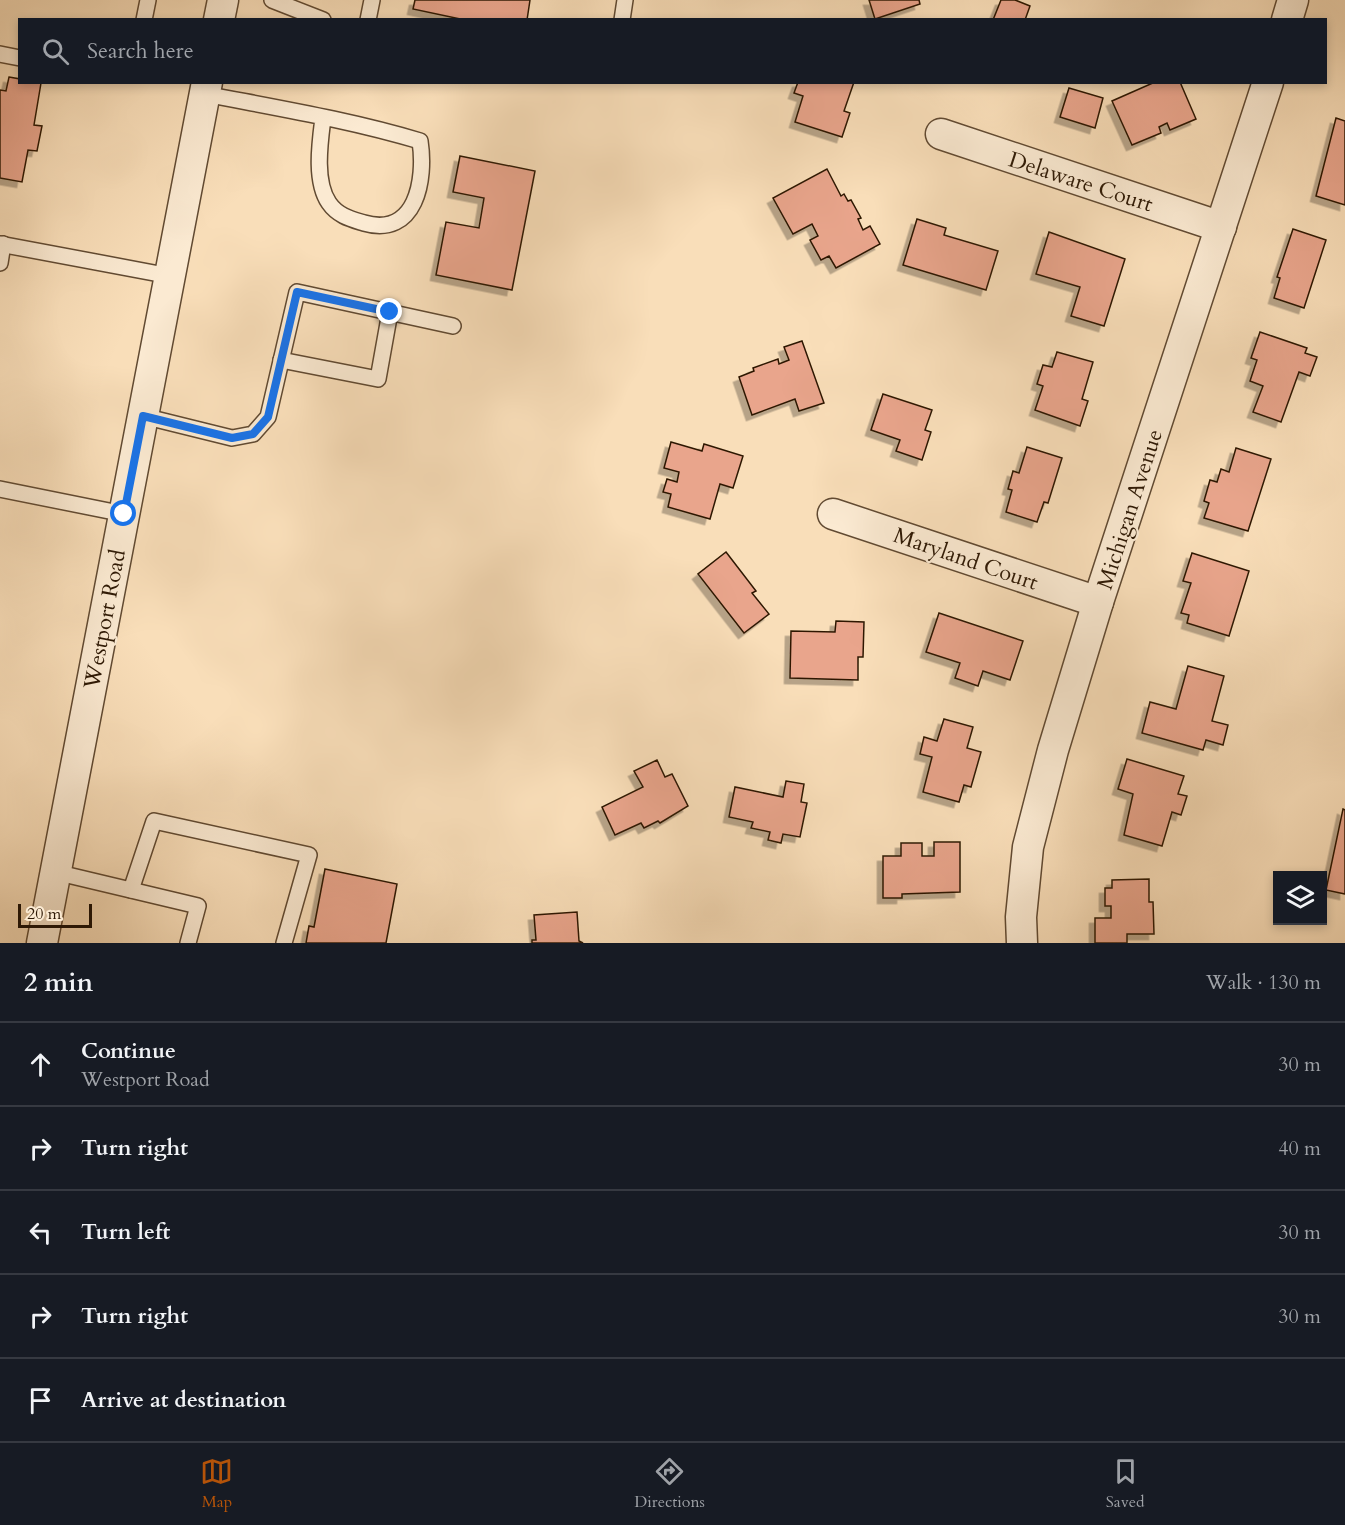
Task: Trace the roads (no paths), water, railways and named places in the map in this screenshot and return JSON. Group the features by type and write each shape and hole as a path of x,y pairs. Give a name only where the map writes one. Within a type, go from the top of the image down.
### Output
{"street":[{"path":"219,18 223,0"},
{"path":"1288,18 1293,0"},
{"name":"Michigan Avenue","path":"1022,943 1021,917 1028,847 1053,750 1098,602 1267,84"},
{"name":"Westport Road","path":"42,943 206,88"},
{"name":"Delaware Court","path":"941,134 1221,227"},
{"name":"Maryland Court","path":"833,514 1098,602"}],"lane":[{"path":"144,18 148,0"},
{"path":"272,0 318,18"},
{"path":"368,18 372,0"},
{"path":"622,18 626,0"},
{"path":"0,54 18,58"},
{"path":"206,88 420,141 423,158 417,190 411,211 397,224 376,226 344,217 328,202 320,171 319,149 323,118"},
{"path":"0,263 2,244 170,276"},
{"path":"143,416 232,438 253,434 268,417 297,292 453,326"},
{"path":"281,360 378,379 390,312"},
{"path":"0,489 124,514"},
{"path":"131,890 154,821 309,855 284,943"},
{"path":"55,872 198,906 188,943"}]}
